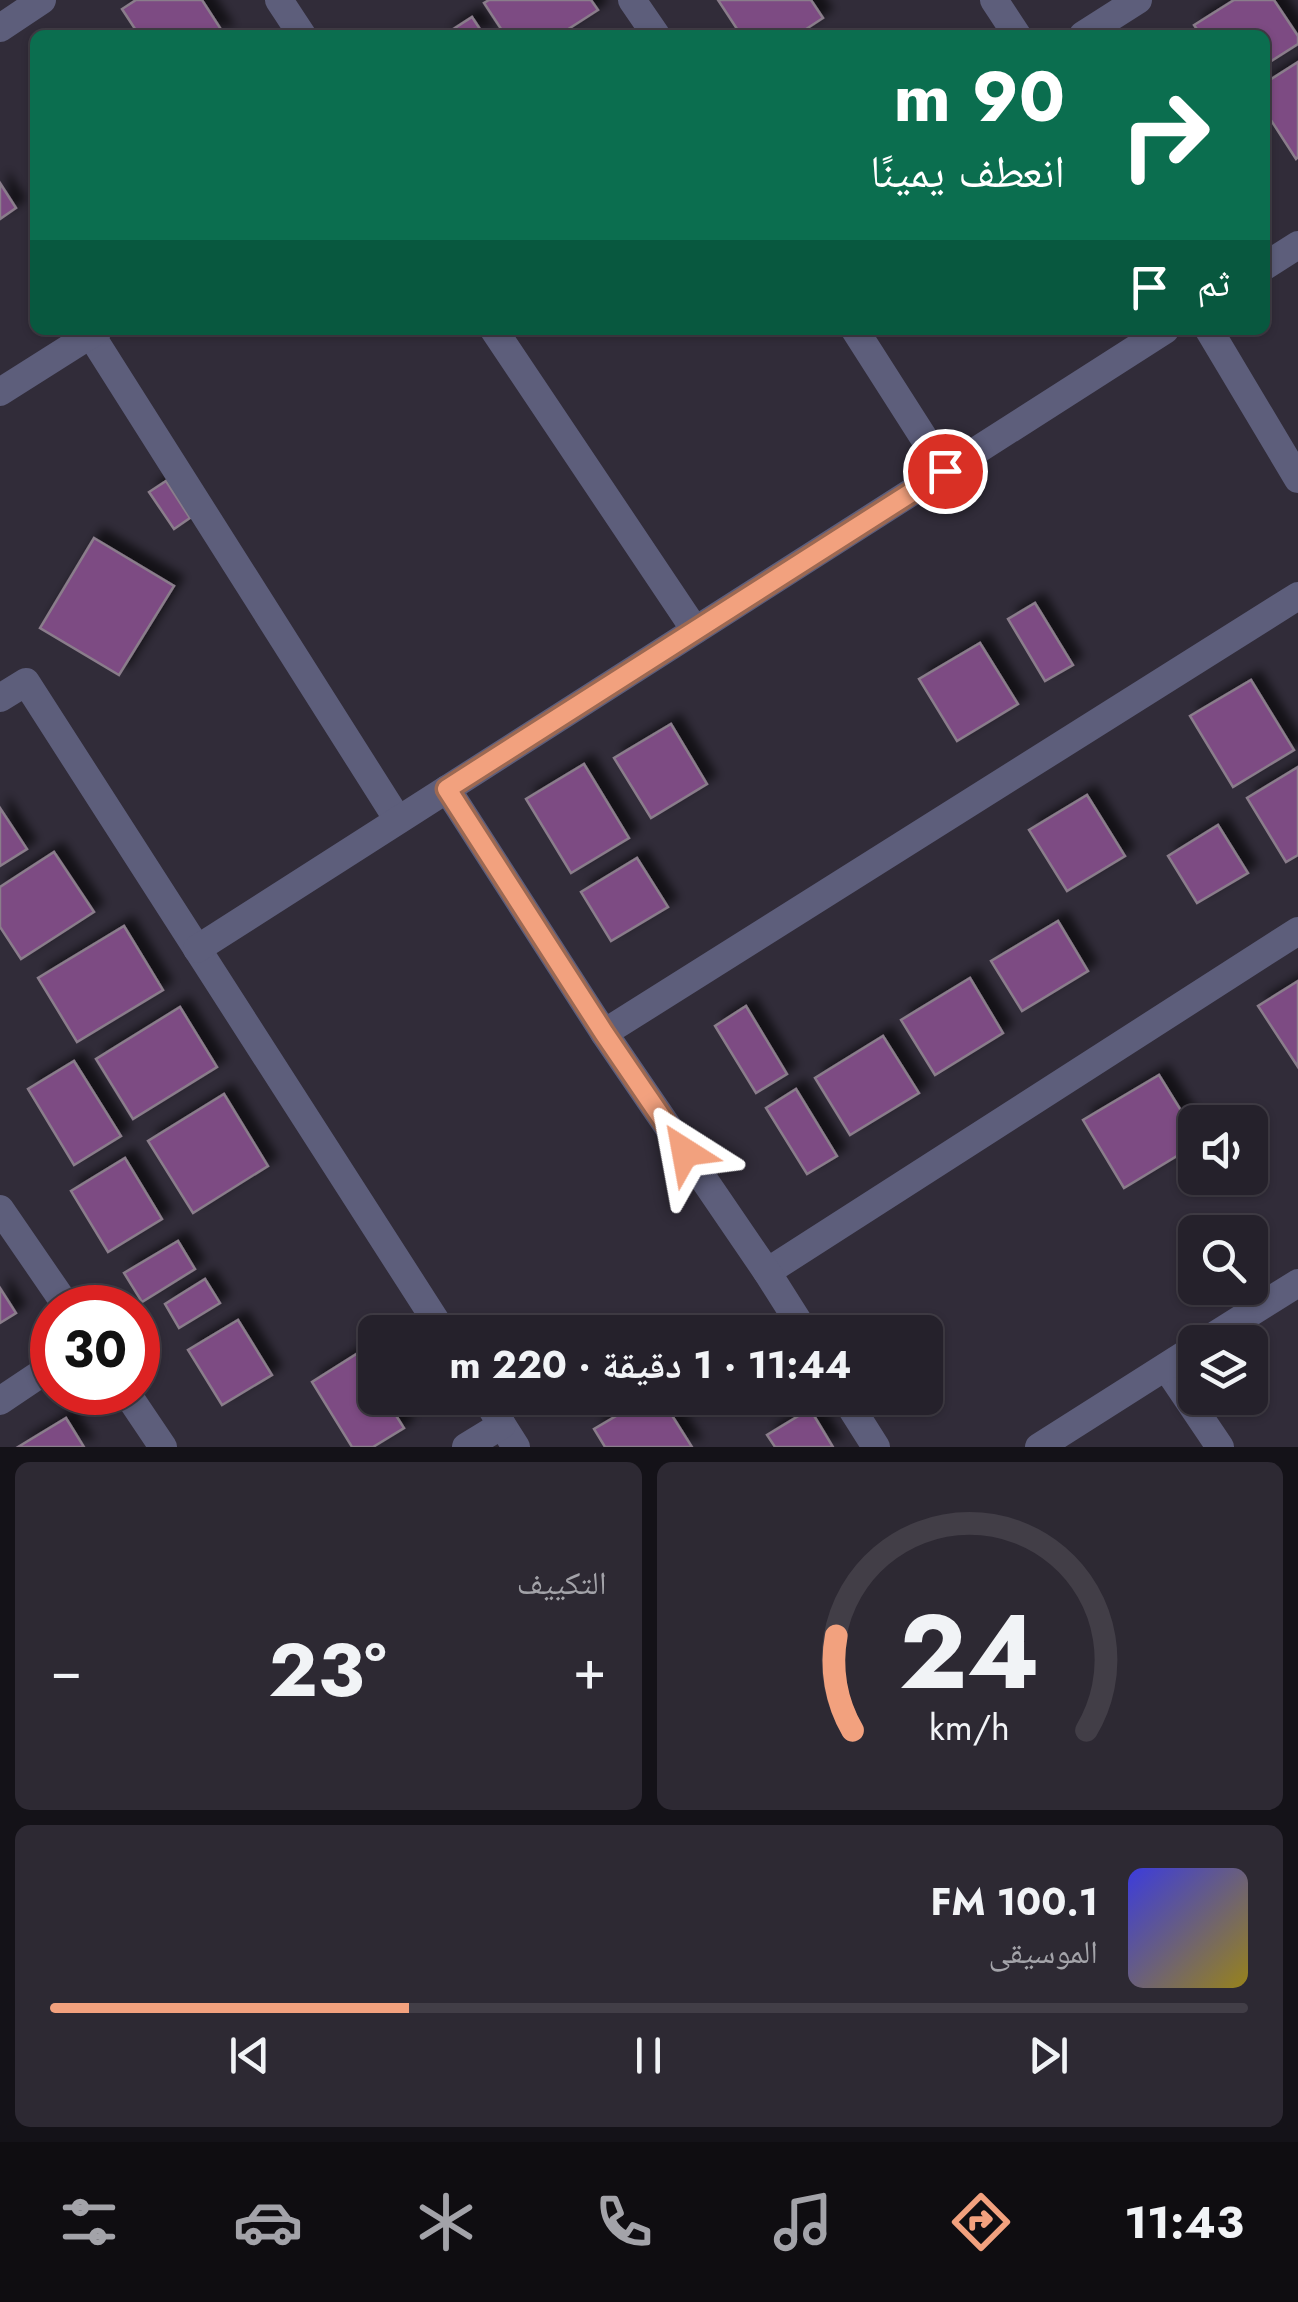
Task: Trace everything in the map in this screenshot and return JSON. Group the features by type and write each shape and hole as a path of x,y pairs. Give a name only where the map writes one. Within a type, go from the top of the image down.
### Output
{"street":[{"path":"0,28 42,0"},
{"path":"279,0 299,30"},
{"path":"632,0 653,30"},
{"path":"994,0 1014,30"},
{"path":"1091,30 1138,0"},
{"path":"1270,263 1298,245"},
{"path":"0,392 89,335"},
{"path":"96,335 398,820"},
{"path":"497,335 695,630"},
{"path":"858,335 945,471"},
{"path":"197,948 1157,335"},
{"path":"1212,335 1298,479"},
{"path":"604,1033 1298,596"},
{"path":"0,698 26,682 432,1315"},
{"path":"447,789 604,1033 794,1315"},
{"path":"767,1272 1298,930"},
{"path":"0,1208 52,1285"},
{"path":"1231,1325 1298,1283"},
{"path":"1038,1447 1178,1359"},
{"path":"1166,1367 1220,1447"},
{"path":"0,1400 30,1380"},
{"path":"141,1415 163,1447"},
{"path":"466,1447 509,1436 495,1415"},
{"path":"856,1415 876,1447"}],"building":[{"path":"136,0 202,0 221,30 136,30 122,9"},
{"path":"591,0 598,10 567,30 502,30 484,3"},
{"path":"718,0 811,0 823,18 805,30 738,30"},
{"path":"1234,0 1274,0 1298,36 1298,44 1270,62 1270,30 1198,30 1194,25"},
{"path":"472,17 481,30 452,30"},
{"path":"1298,62 1296,159 1270,119 1270,80"},
{"path":"0,183 16,208 0,219"},
{"path":"166,481 190,518 174,529 149,492"},
{"path":"94,538 174,586 119,675 40,628"},
{"path":"1035,603 1073,665 1045,681 1008,619"},
{"path":"980,643 1018,704 957,741 919,679"},
{"path":"1251,680 1294,750 1233,787 1190,716"},
{"path":"671,724 707,784 651,818 614,758"},
{"path":"584,764 629,838 571,873 526,799"},
{"path":"1298,767 1298,855 1286,862 1247,798"},
{"path":"1087,795 1125,856 1067,891 1029,830"},
{"path":"0,808 27,849 0,866"},
{"path":"1218,825 1248,873 1197,903 1168,856"},
{"path":"54,852 94,912 21,959 0,927 0,887"},
{"path":"637,858 668,907 611,941 581,892"},
{"path":"1058,921 1088,971 1022,1011 991,961"},
{"path":"124,926 163,990 77,1042 38,978"},
{"path":"970,978 1003,1033 935,1075 901,1020"},
{"path":"1298,981 1298,1067 1258,1006"},
{"path":"746,1006 787,1074 756,1093 715,1026"},
{"path":"180,1007 217,1067 133,1119 96,1059"},
{"path":"883,1036 919,1093 850,1135 815,1078"},
{"path":"74,1061 121,1136 74,1165 28,1089"},
{"path":"1159,1075 1178,1106 1178,1155 1124,1188 1083,1120"},
{"path":"796,1089 837,1156 807,1174 766,1108"},
{"path":"224,1094 268,1166 193,1213 148,1141"},
{"path":"125,1158 162,1219 108,1252 71,1191"},
{"path":"178,1241 195,1269 160,1291 160,1285 131,1285 124,1273"},
{"path":"205,1279 220,1303 179,1328 165,1304"},
{"path":"0,1288 16,1313 0,1323"},
{"path":"238,1320 272,1375 222,1405 188,1350"},
{"path":"358,1353 358,1415 396,1415 404,1428 373,1447 352,1447 312,1382"},
{"path":"618,1415 672,1415 692,1447 605,1447 594,1429"},
{"path":"800,1415 814,1415 833,1447 775,1447 767,1435"},
{"path":"66,1418 84,1447 18,1447"}],"route":[{"path":"685,1152 447,789 945,471"}]}
